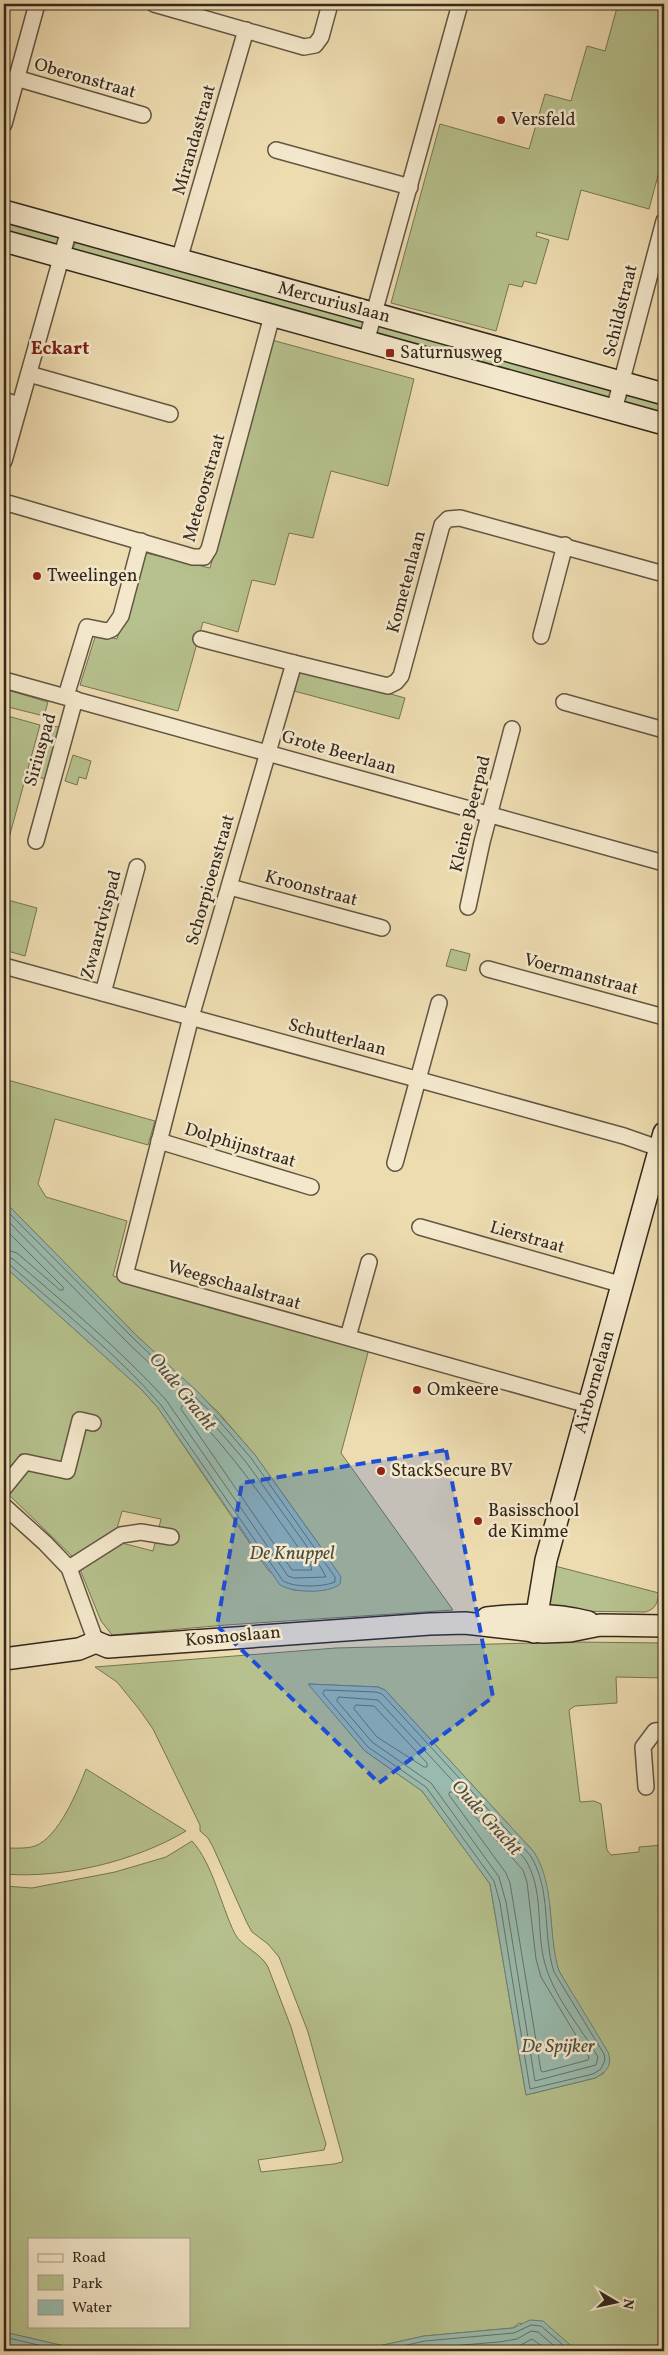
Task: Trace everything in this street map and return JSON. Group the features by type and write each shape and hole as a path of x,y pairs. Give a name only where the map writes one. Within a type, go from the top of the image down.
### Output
{"street":[{"name":"Oberonstraat","path":"4,124 37,4"},
{"path":"154,4 304,47 315,45 321,37 330,4"},
{"path":"366,342 460,4"},
{"name":"Mirandastraat","path":"179,260 246,30"},
{"name":"Oberonstraat","path":"16,78 143,115"},
{"path":"276,150 410,187"},
{"name":"Mercuriuslaan","path":"4,211 664,394"},
{"name":"Schildstraat","path":"614,410 658,268 664,221"},
{"path":"4,461 69,230"},
{"name":"Mercuriuslaan","path":"4,242 664,424"},
{"name":"Meteoorstraat","path":"4,502 193,557 204,557 210,549 272,316"},
{"path":"29,374 170,414"},
{"path":"4,400 19,405"},
{"name":"Kometenlaan","path":"201,638 388,686 396,682 401,676 442,524 448,519 460,518 565,545 664,574"},
{"name":"Siriuspad","path":"36,841 87,627 107,631 112,630 121,616 141,541"},
{"path":"541,636 565,545"},
{"path":"268,752 294,663"},
{"name":"Grote Beerlaan","path":"4,680 664,863"},
{"path":"564,702 664,730"},
{"name":"Kleine Beerpad","path":"468,907 489,815 512,729"},
{"name":"Schorpioenstraat","path":"191,1017 268,752"},
{"name":"Zwaardvispad","path":"103,993 137,867"},
{"name":"Kroonstraat","path":"230,887 382,928"},
{"name":"Schutterlaan","path":"4,966 624,1136 663,1144"},
{"name":"Voermanstraat","path":"488,969 664,1017"},
{"path":"396,1163 439,1003"},
{"name":"Weegschaalstraat","path":"191,1017 125,1275 588,1405"},
{"name":"Dolphijnstraat","path":"159,1141 311,1187"},
{"name":"Airbornelaan","path":"535,1623 546,1560 588,1405 663,1144"},
{"name":"Lierstraat","path":"420,1227 623,1285"},
{"path":"348,1337 369,1262"},
{"path":"4,1488 25,1462 67,1471 80,1420 93,1423"},
{"path":"4,1506 45,1543 69,1568 96,1642"},
{"path":"69,1568 121,1535 141,1532 172,1537"},
{"name":"Kosmoslaan","path":"4,1659 79,1649 96,1642 108,1647 275,1634 466,1624 535,1623 570,1631 600,1625 664,1626"},
{"path":"646,1786 643,1747 655,1731 664,1730"}],"highlighted area":[{"path":"446,1450 493,1697 379,1783 217,1626 242,1483"}],"green space":[{"path":"618,4 642,4 664,10 664,153 649,209 581,190 568,240 537,232 536,236 549,240 536,284 524,281 522,287 509,284 496,331 391,303 440,124 529,149 545,94 571,101 587,46 605,51"},
{"path":"4,217 58,234 60,239 57,248 4,238"},
{"path":"77,239 364,321 362,331 72,251"},
{"path":"379,324 605,383 612,391 609,399 376,334"},
{"path":"272,340 414,379 388,486 331,471 313,538 289,533 275,585 252,580 238,632 203,622 178,711 80,685 96,634 117,639 141,552 210,568"},
{"path":"629,392 664,399 664,421 624,403"},
{"path":"301,669 405,698 399,719 294,691"},
{"path":"4,689 48,702 44,716 4,706"},
{"path":"4,715 40,725 4,856"},
{"path":"49,726 59,727 45,779 35,776"},
{"path":"73,755 91,761 86,779 79,777 77,785 65,781"},
{"path":"4,899 37,908 25,956 4,950"},
{"path":"451,949 470,954 466,971 446,966"},
{"path":"4,1079 155,1121 148,1145 55,1119 38,1184 46,1197 127,1221 113,1276 369,1349 341,1453 453,1610 226,1625 112,1635 101,1621 79,1567 118,1542 153,1551 161,1519 122,1511 116,1532 73,1557 8,1494 27,1468 69,1465 20,1454 18,1461 4,1479 4,1426 9,1408 4,1407 4,1266 141,1389 158,1408 268,1570 293,1590 326,1589 325,1553 255,1455 218,1412 137,1336 4,1201"},
{"path":"551,1565 659,1593 657,1603 654,1608 645,1612 561,1611 548,1605"},
{"path":"573,1642 664,1643 664,1687 663,1678 616,1677 617,1703 575,1706 569,1710 580,1802 594,1801 601,1804 607,1850 611,1855 639,1852 639,1847 664,1845 664,2351 577,2351 567,2343 519,2323 513,2328 424,2336 356,2351 86,2351 4,2332 4,1886 32,1888 115,1872 166,1857 192,1841 206,1861 238,1939 261,1958 268,1967 291,2027 326,2144 324,2150 258,2160 261,2172 334,2164 342,2162 343,2159 308,2032 279,1957 268,1944 252,1932 247,1923 213,1847 208,1838 200,1831 200,1825 153,1729 117,1682 95,1667 336,1648","holes":["309,1684 378,1687 385,1690 534,1852 550,1908 554,1957 559,1971 570,1990 604,2073 595,2078 526,2095 490,1884 422,1791 365,1751"]},
{"path":"86,1769 186,1831 145,1851 98,1866 50,1874 4,1874 4,1848 24,1848 35,1846 44,1841 60,1823"}],"water":[{"name":"De Knuppel","path":"4,1201 137,1336 198,1392 235,1432 255,1455 325,1553 341,1577 340,1584 328,1590 319,1591 294,1590 280,1585 158,1408 141,1389 4,1266"},
{"name":"De Spijker","path":"308,1684 378,1687 385,1690 534,1852 546,1880 555,1956 559,1971 608,2052 609,2065 602,2073 595,2078 526,2095 490,1884 422,1791 365,1751"},
{"path":"530,2320 543,2321 577,2351 356,2351 424,2336 513,2328"},
{"path":"4,2332 86,2351 4,2351"}],"place":[{"name":"Versfeld","path":"501,120"},
{"name":"Saturnusweg","path":"390,353"},
{"name":"Tweelingen","path":"37,576"},
{"name":"Omkeere","path":"417,1390"},
{"name":"StackSecure BV","path":"381,1471"},
{"name":"Basisschool de Kimme","path":"478,1521"}],"district":[{"name":"Eckart","path":"60,349"}],"water label":[{"name":"Oude Gracht","path":"182,1392"},
{"name":"Oude Gracht","path":"486,1818"}]}
